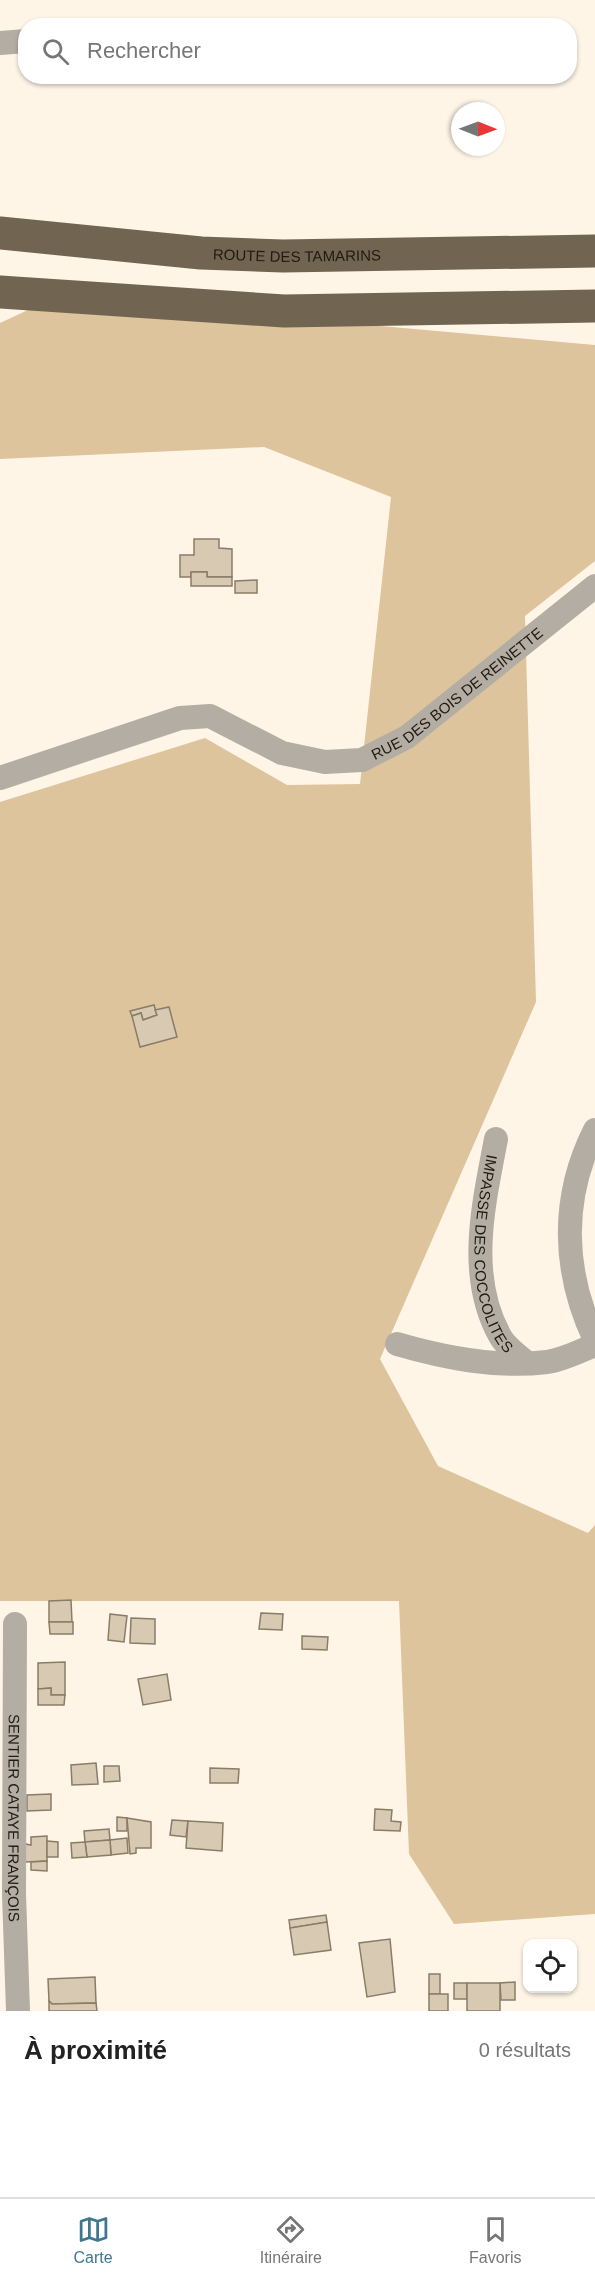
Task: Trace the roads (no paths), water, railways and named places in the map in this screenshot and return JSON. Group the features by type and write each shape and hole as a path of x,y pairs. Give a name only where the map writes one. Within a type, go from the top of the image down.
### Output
{"highway":[{"name":"ROUTE DES TAMARINS","path":"0,233 201,253 282,256 595,251"},
{"path":"0,292 285,311 595,306"}],"street":[{"path":"0,43 18,42"},
{"name":"RUE DES BOIS DE REINETTE","path":"0,778 180,718 210,716 282,753 325,762 362,760 407,737 595,586"},
{"path":"595,1130 588,1143 569,1206 570,1247 581,1310 595,1340"},
{"name":"IMPASSE DES COCCOLITES","path":"495,1139 480,1224 483,1292 500,1338 525,1362"},
{"path":"397,1344 446,1358 499,1363 549,1362 595,1345"},
{"name":"SENTIER CATAYE FRANÇOIS","path":"15,1624 14,1894 18,2011"}]}
